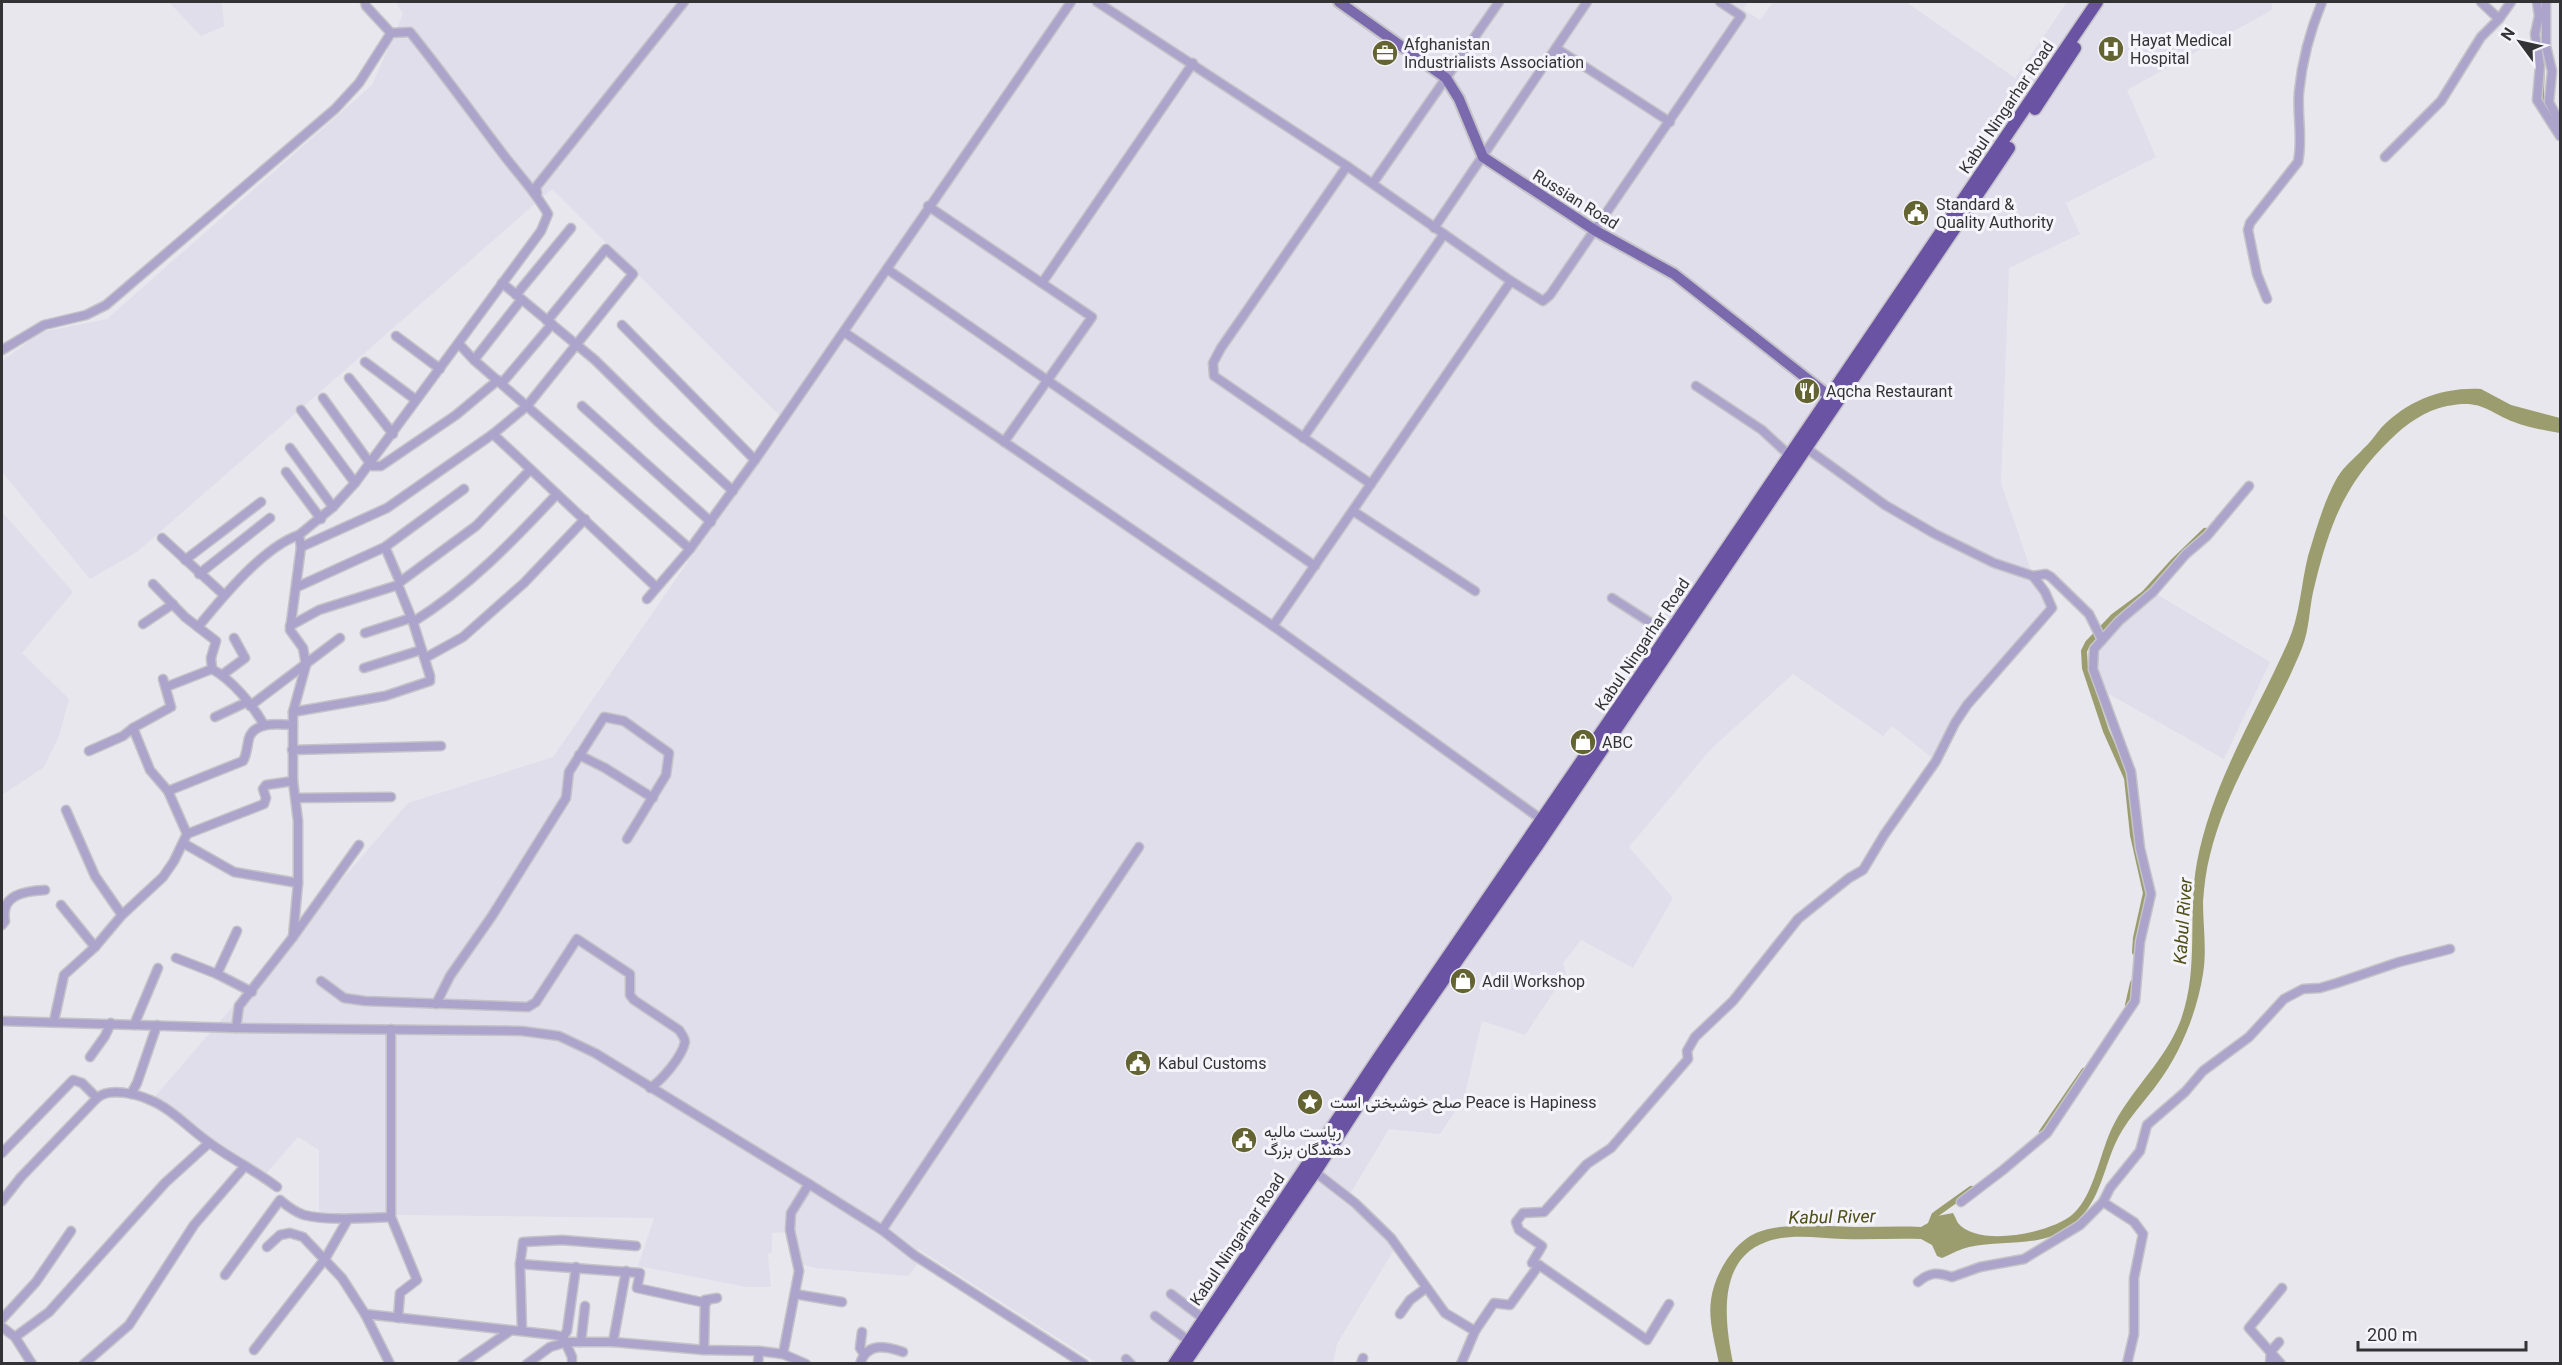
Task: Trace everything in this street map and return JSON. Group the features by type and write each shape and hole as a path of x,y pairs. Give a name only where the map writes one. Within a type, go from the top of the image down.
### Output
{"highway":[{"name":"Kabul Ningarhar Road","path":"1174,1364 1373,1066 1546,823 1668,634 1806,448 2049,80 2097,2"},
{"name":"Kabul Ningarhar Road","path":"1184,1364 1721,565 1789,454 2049,80 2107,2"}],"main road":[{"path":"1339,2 1446,78 1459,99 1483,157"},
{"name":"Russian Road","path":"1483,157 1596,231 1674,274 1829,396"}],"street":[{"path":"365,2 366,6 391,33"},
{"path":"537,193 536,187 684,2"},
{"path":"647,599 711,522 1071,2"},
{"path":"1097,2 1373,183 1434,228 1543,301 1550,295 1596,231 1741,16 1720,2"},
{"path":"1373,183 1499,2"},
{"path":"1434,228 1587,2"},
{"path":"2267,299 2257,274 2247,230 2298,162 2300,151 2299,93 2312,28 2322,2"},
{"path":"2481,2 2499,19"},
{"path":"2385,157 2441,101 2481,37 2499,19 2511,2"},
{"path":"2537,2 2539,16 2535,34 2540,66 2537,100 2560,136"},
{"path":"2546,2 2546,46 2552,68 2549,102 2560,123"},
{"path":"198,627 224,595 268,554 321,519 355,483 459,344 546,222 548,214 537,193 508,160 443,72 410,32 391,33"},
{"path":"2,350 44,325 86,315 106,305 335,109 359,83 391,33"},
{"path":"1556,48 1670,122"},
{"path":"1042,283 1193,63"},
{"path":"1347,166 1221,348 1213,363 1214,376 1371,484"},
{"path":"928,206 1092,317 1004,442"},
{"path":"474,360 518,297 571,228"},
{"path":"1303,438 1444,234"},
{"path":"301,547 387,508 493,434 527,406 633,274 606,249 549,323 500,381 456,415 381,466 372,466 323,398"},
{"path":"887,269 1049,379 1315,566"},
{"path":"1273,626 1511,281"},
{"path":"502,283 576,345 733,491"},
{"path":"622,325 755,460"},
{"path":"844,332 1273,626 1546,823"},
{"path":"396,336 440,369"},
{"path":"459,344 474,360 690,549"},
{"path":"365,362 416,400"},
{"path":"349,378 393,434"},
{"path":"1696,386 1762,430 1789,454"},
{"path":"582,406 711,522"},
{"path":"301,410 355,483"},
{"path":"493,434 656,587"},
{"path":"290,448 333,507"},
{"path":"1806,448 1886,505 1925,529 1994,563 2051,577 2089,614 2102,640"},
{"path":"290,626 319,610 399,583 476,526 530,470"},
{"path":"286,472 321,519"},
{"path":"1961,1202 2047,1132 2135,1001 2140,942 2151,894 2140,848 2131,772 2093,669 2094,649 2119,621 2153,592 2186,554 2207,536 2249,486"},
{"path":"297,587 385,547 464,489"},
{"path":"365,633 412,620 441,605 494,561 556,494"},
{"path":"185,560 261,502"},
{"path":"1353,512 1475,591"},
{"path":"199,574 270,518"},
{"path":"364,668 423,654 463,637 524,583 585,519"},
{"path":"293,938 298,883 296,798 292,750 293,712 306,665 305,654 290,630 301,547 299,535"},
{"path":"162,538 224,595"},
{"path":"293,712 385,696 430,681 412,620 385,547"},
{"path":"1669,1304 1647,1340 1539,1265 1532,1263 1542,1246 1519,1230 1516,1222 1523,1213 1544,1212 1587,1164 1611,1148 1688,1059 1688,1051 1695,1037 1733,1001 1798,919 1849,878 1863,870 1936,761 1967,705 2052,608 2037,575"},
{"path":"153,584 216,641 211,658 212,669"},
{"path":"1612,598 1668,634"},
{"path":"143,624 173,604"},
{"path":"222,675 245,658 234,638"},
{"path":"215,717 248,704 306,665 332,642 340,638"},
{"path":"89,751 123,736 171,707 164,683 212,669 222,675 264,725"},
{"path":"436,1004 450,976 492,916 566,798 569,772 604,717 624,721 669,753 666,775 627,839"},
{"path":"168,790 243,761 250,735 264,725 293,725"},
{"path":"133,728 150,770 168,790 187,834"},
{"path":"292,750 441,746"},
{"path":"579,755 605,768 653,798"},
{"path":"54,1021 64,975 95,947 122,915 163,877 187,834 264,804 266,798 263,789 266,785 293,781"},
{"path":"296,798 391,796"},
{"path":"66,810 95,876 122,915"},
{"path":"183,843 234,872 298,883"},
{"path":"236,1028 239,1006 293,938 359,845"},
{"path":"882,1230 1139,847"},
{"path":"2,925 5,921 5,906 10,900 20,892 45,890"},
{"path":"61,905 95,947"},
{"path":"217,974 237,931"},
{"path":"321,981 344,998 390,1003 528,1008 536,1002 577,939 630,974 630,995 634,1000 679,1030 684,1036 685,1042 670,1070 663,1079 650,1088"},
{"path":"1918,1282 1928,1274 1940,1273 1952,1277 1980,1267 2024,1259 2080,1225 2103,1202 2110,1188 2140,1151 2147,1125 2185,1092 2203,1071 2249,1037 2284,999 2303,988 2319,988 2399,962 2450,949"},
{"path":"176,958 217,974 252,992"},
{"path":"134,1025 158,968"},
{"path":"2,1021 236,1028 522,1031 559,1036 595,1053 809,1184 882,1230 914,1255 1084,1364"},
{"path":"90,1057 111,1023"},
{"path":"131,1094 157,1025"},
{"path":"391,1029 391,1217 417,1280 400,1293 398,1318"},
{"path":"2,1153 73,1080 82,1083 97,1098"},
{"path":"2,1201 21,1177 102,1094 131,1094 152,1100 209,1143 277,1187"},
{"path":"15,1337 49,1312 165,1183 209,1143"},
{"path":"84,1364 129,1325 194,1225 245,1166"},
{"path":"1315,1172 1355,1203 1391,1238 1445,1313 1475,1331"},
{"path":"783,1354 799,1271 790,1230 791,1214 809,1184"},
{"path":"225,1275 280,1200 305,1215 348,1219 391,1217"},
{"path":"2103,1202 2134,1222 2143,1234 2134,1278 2134,1334 2127,1364"},
{"path":"254,1350 325,1259 348,1219"},
{"path":"2,1319 36,1282 71,1231"},
{"path":"267,1247 280,1235 290,1233 303,1237 342,1278 365,1314 390,1364"},
{"path":"522,1330 520,1264 523,1242 528,1240 636,1246"},
{"path":"520,1264 640,1273 637,1288 706,1303"},
{"path":"1461,1364 1475,1331 1494,1303 1510,1305 1539,1265"},
{"path":"572,1364 565,1340 576,1267"},
{"path":"613,1342 626,1271"},
{"path":"1400,1314 1410,1300 1426,1288"},
{"path":"2281,1364 2249,1328 2282,1288"},
{"path":"795,1294 842,1302"},
{"path":"1171,1294 1204,1319"},
{"path":"704,1350 706,1298 717,1298"},
{"path":"581,1342 585,1306"},
{"path":"365,1314 510,1331 522,1330 581,1342 759,1351 783,1354 806,1364"},
{"path":"1155,1316 1189,1341"},
{"path":"2,1327 15,1337 32,1364"},
{"path":"462,1364 510,1331"},
{"path":"862,1332 860,1348 864,1354"},
{"path":"527,1364 550,1347 565,1340"},
{"path":"2270,1364 2271,1351 2279,1342"},
{"path":"860,1364 864,1354 875,1347 903,1352"},
{"path":"758,1364 759,1351"}],"shaded area":[{"path":"169,2 222,2 224,26 201,36"},
{"path":"396,2 1748,2 1743,9 1760,20 1773,2 1906,2 2015,78 2067,2 2272,2 2272,10 2127,90 2156,157 2066,203 2080,234 2009,268 2001,483 2033,576 2052,604 1980,690 1936,761 1892,726 1883,736 1793,674 1710,750 1629,847 1673,898 1633,968 1581,940 1563,963 1566,974 1525,1035 1482,1021 1464,1098 1440,1134 1389,1129 1350,1194 1395,1248 1337,1344 1333,1363 1097,1363 918,1249 918,1264 908,1276 815,1268 801,1264 791,1232 772,1233 772,1252 768,1254 771,1287 747,1287 638,1266 654,1218 319,1214 319,1150 298,1137 263,1177 152,1100 408,803 553,757 785,421 552,189 137,552 90,579 2,472 2,361 41,332 107,319 372,85 403,14"},
{"path":"2481,389 2511,405 2560,418 2560,433 2520,424 2476,405 2459,404 2439,408 2417,418 2397,433 2375,455 2351,488 2341,505 2327,542 2313,592 2307,633 2302,648 2240,775 2218,828 2205,878 2204,965 2192,1017 2174,1058 2119,1136 2099,1189 2081,1217 2069,1227 2042,1239 1969,1247 1942,1258 1937,1256 1932,1245 1921,1239 1794,1237 1766,1242 1750,1251 1739,1263 1731,1278 1727,1312 1733,1363 1719,1364 1710,1315 1713,1290 1720,1270 1732,1252 1756,1233 1794,1226 1921,1227 1928,1223 1932,1213 1936,1212 1937,1216 1953,1213 1958,1223 1968,1231 1981,1235 2015,1235 2033,1232 2063,1221 2081,1205 2092,1184 2114,1124 2166,1049 2180,1022 2190,983 2194,882 2204,833 2213,804 2236,749 2292,632 2308,556 2332,487 2346,466 2381,428 2403,410 2440,393"},
{"path":"2,512 73,592 22,653 69,699 59,736 44,767 2,795"},
{"path":"2153,592 2270,662 2224,759 2100,689 2093,658 2110,631"}],"waterway":[{"path":"2543,102 2544,67"},
{"path":"2135,952 2146,893 2133,835 2127,778 2106,731 2085,668 2084,651 2088,643 2113,617 2144,594 2205,531"},
{"path":"2128,1005 2133,983"},
{"path":"2042,1132 2084,1071"},
{"path":"1933,1220 1936,1214 1971,1189"}],"place":[{"name":"Hayat Medical Hospital","path":"2111,49"},
{"name":"Afghanistan Industrialists Association","path":"1385,53"},
{"name":"Standard & Quality Authority","path":"1916,213"},
{"name":"Aqcha Restaurant","path":"1807,391"},
{"name":"ABC","path":"1583,742"},
{"name":"Adil Workshop","path":"1463,981"},
{"name":"Kabul Customs","path":"1138,1063"},
{"name":"صلح خوشبختی است Peace is Hapiness","path":"1310,1102"},
{"name":"ریاست مالیه دهندگان بزرگ","path":"1244,1140"}],"water label":[{"name":"Kabul River","path":"2183,921"},
{"name":"Kabul River","path":"1832,1217"}]}
